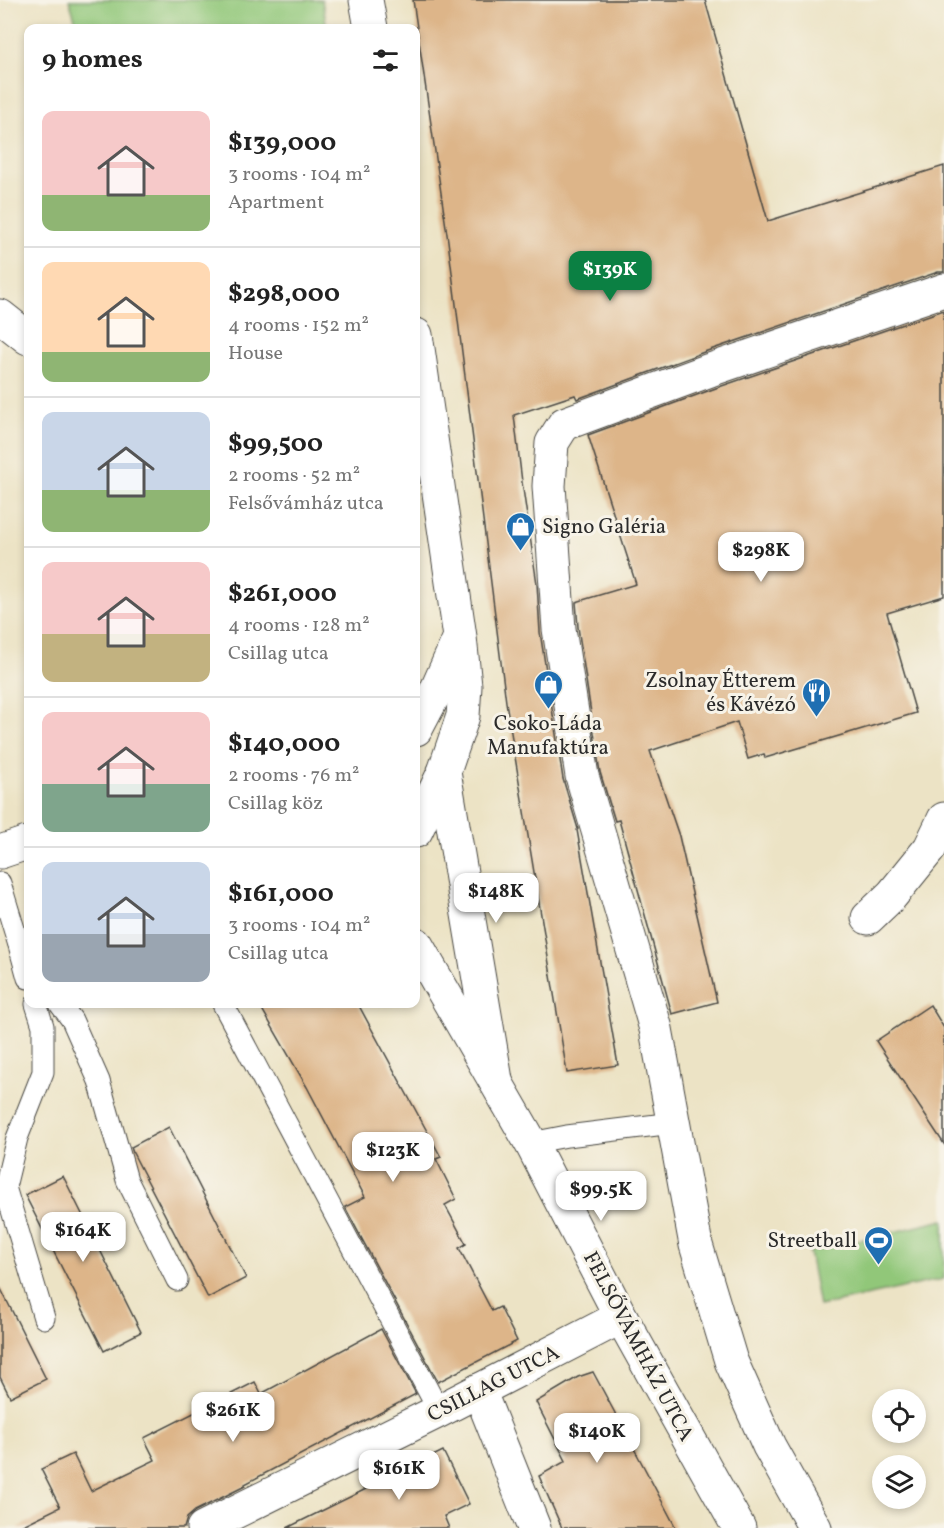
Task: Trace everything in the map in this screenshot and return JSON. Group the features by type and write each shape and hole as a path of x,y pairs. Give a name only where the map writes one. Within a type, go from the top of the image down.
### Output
{"street":[{"path":"366,0 369,24"},
{"path":"815,1528 769,1446 731,1361 696,1245 656,1029 582,776 559,629 549,486 552,443 564,424 710,370 944,290"},
{"path":"0,316 24,335"},
{"path":"420,362 465,686 463,716 444,772 420,823"},
{"path":"420,716 436,691 460,637"},
{"path":"444,772 496,1084"},
{"path":"868,918 892,895 930,848 944,819"},
{"name":"FELSŐVÁMHÁZ UTCA","path":"420,951 531,1143 621,1317 739,1528"},
{"name":"CSILLAG UTCA","path":"203,1528 439,1411 621,1317"},
{"path":"479,1390 534,1528"}],"lane":[{"path":"0,883 23,950"},
{"path":"37,1008 43,1026 43,1072 17,1138 5,1186 44,1318"},
{"path":"63,1008 72,1020 99,1081 127,1180 177,1280"},
{"path":"225,1008 439,1411"},
{"path":"531,1143 567,1136 673,1123"}],"green space":[{"path":"69,0 322,0 326,24 77,24"},
{"name":"Streetball","path":"944,1220 944,1279 819,1306 809,1252"}],"building":[{"path":"413,0 705,0 768,221 944,166 944,272 938,272 704,352 577,399 575,395 514,415 537,584 540,632 563,779 578,829 618,1065 567,1073 506,702 448,241 420,48 420,24 416,24"},
{"path":"944,310 944,596 887,613 916,713 765,758 764,754 748,759 737,722 650,751 679,836 717,1002 672,1014 619,820 615,821 600,772 578,627 576,602 636,584 588,435 716,388"},
{"path":"930,1005 944,1028 944,1144 876,1041"},
{"path":"261,1008 360,1008 441,1157 436,1159 456,1199 445,1205 466,1244 459,1248 492,1311 500,1307 517,1341 438,1382 345,1207 365,1197 307,1087"},
{"path":"169,1127 246,1278 208,1298 131,1147"},
{"path":"63,1176 141,1332 104,1351 25,1195"},
{"path":"0,1287 46,1379 10,1397 0,1377"},
{"path":"381,1329 416,1394 195,1511 187,1518 184,1528 17,1528 60,1507 41,1469 73,1454 91,1491 155,1460 144,1438 255,1382 261,1394"},
{"path":"593,1372 676,1528 562,1528 539,1476 566,1461 536,1402 578,1377"},
{"path":"443,1451 469,1504 444,1516 449,1528 287,1528"}],"place":[{"name":"Signo Galéria","path":"521,552"},
{"name":"Csoko-Láda Manufaktúra","path":"548,710"},
{"name":"Zsolnay Étterem és Kávézó","path":"817,718"},
{"name":"Streetball","path":"878,1266"}]}
